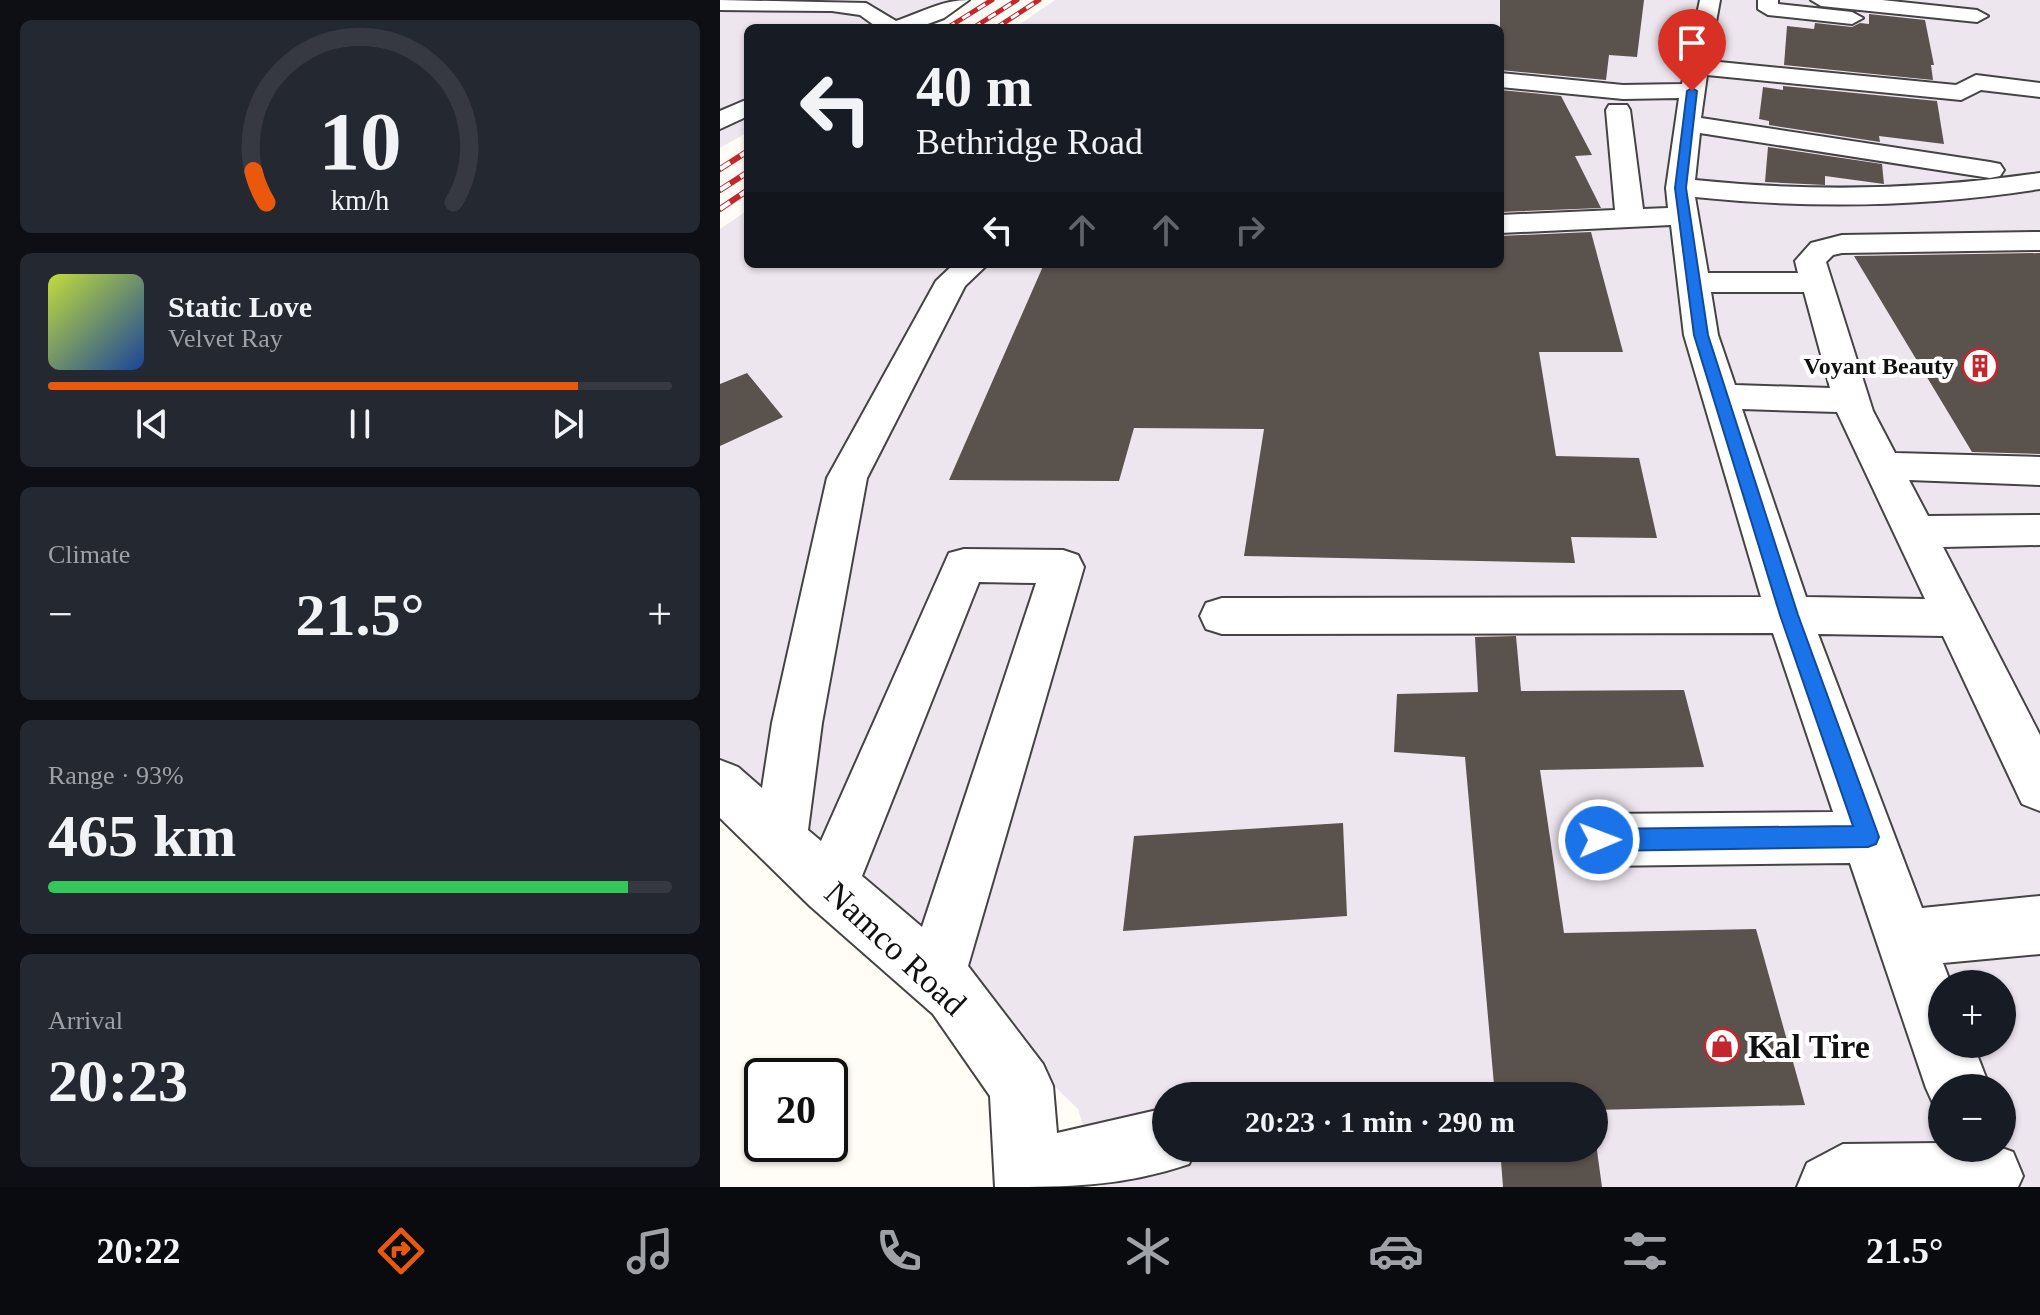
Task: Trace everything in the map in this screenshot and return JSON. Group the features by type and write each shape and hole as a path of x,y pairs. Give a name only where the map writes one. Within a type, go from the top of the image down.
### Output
{"street":[{"path":"906,24 937,14 959,0"},
{"path":"1710,0 1691,99 1682,201 1701,335 1789,615 1953,1074"},
{"path":"1768,0 1768,9 1855,18 1854,3"},
{"path":"1821,0 1977,16"},
{"path":"720,4 832,5 866,9 888,24"},
{"path":"1504,80 1691,99 2040,179"},
{"path":"1504,103 1618,110 1691,99 1961,93 1976,82 2040,90"},
{"path":"720,121 744,108"},
{"path":"1618,110 1630,219"},
{"path":"1504,224 1630,219 1682,201 1754,195 1837,197 1992,190 2040,179"},
{"path":"2040,241 1842,244 1822,249 1810,261 1852,401 2040,787"},
{"path":"780,840 797,723 847,478 952,281 968,268"},
{"path":"1693,282 1817,283"},
{"path":"1718,396 1852,401"},
{"path":"1882,466 2040,471"},
{"path":"1915,532 2040,530"},
{"path":"830,886 964,565 1063,567 935,977"},
{"path":"1222,616 1789,615 1957,618"},
{"name":"Namco Road","path":"720,784 830,886 954,993 1021,1086 1029,1180"},
{"path":"1599,840 1868,837"},
{"path":"1904,938 2040,925"},
{"path":"1029,1180 1152,1145"},
{"path":"1831,1187 1843,1178 1987,1170"}],"shaded area":[{"path":"720,0 967,0 928,24 744,24 744,134 720,148"},
{"path":"1055,0 2040,0 2040,1187 1101,1187 1078,1109 720,765 720,229 744,213 744,268 1504,268 1504,24 1020,24"}],"building":[{"path":"1500,0 1644,0 1637,57 1609,55 1606,80 1504,70 1504,24 1500,24"},
{"path":"1869,14 1925,20 1934,65 1931,65 1933,80 1784,65 1787,26 1814,29 1815,23 1852,27 1860,23 1869,24"},
{"path":"1783,86 1937,101 1944,144 1879,136 1880,142 1769,125 1769,121 1759,119 1763,87 1783,90"},
{"path":"1504,90 1561,96 1592,155 1575,156 1601,208 1504,212"},
{"path":"1768,147 1882,164 1884,184 1825,176 1825,185 1765,182"},
{"path":"1591,232 1623,352 1539,352 1556,456 1639,458 1657,538 1571,537 1575,563 1244,556 1264,429 1134,428 1119,481 949,480 1042,268 1504,268 1504,236"},
{"name":"Voyant Beauty","path":"2040,253 2040,454 1972,452 1854,256"},
{"path":"747,373 783,417 720,446 720,384"},
{"path":"1516,636 1521,691 1684,690 1704,767 1540,770 1564,933 1756,929 1805,1105 1608,1110 1608,1082 1494,1082 1465,757 1394,752 1397,694 1478,692 1475,637"},
{"path":"1343,823 1347,916 1123,931 1134,836"},
{"path":"1501,1162 1599,1162 1602,1187 1503,1187"}],"railway":[{"path":"953,24 992,0"},
{"path":"979,24 1017,0"},
{"path":"1002,24 1039,0"},
{"path":"720,169 744,154"},
{"path":"720,190 744,175"},
{"path":"720,209 744,193"}],"place":[{"name":"Voyant Beauty","path":"1980,366"},
{"name":"Kal Tire","path":"1722,1046"}],"route":[{"path":"1599,840 1868,837 1789,615 1701,335 1680,188 1692,91"}]}
